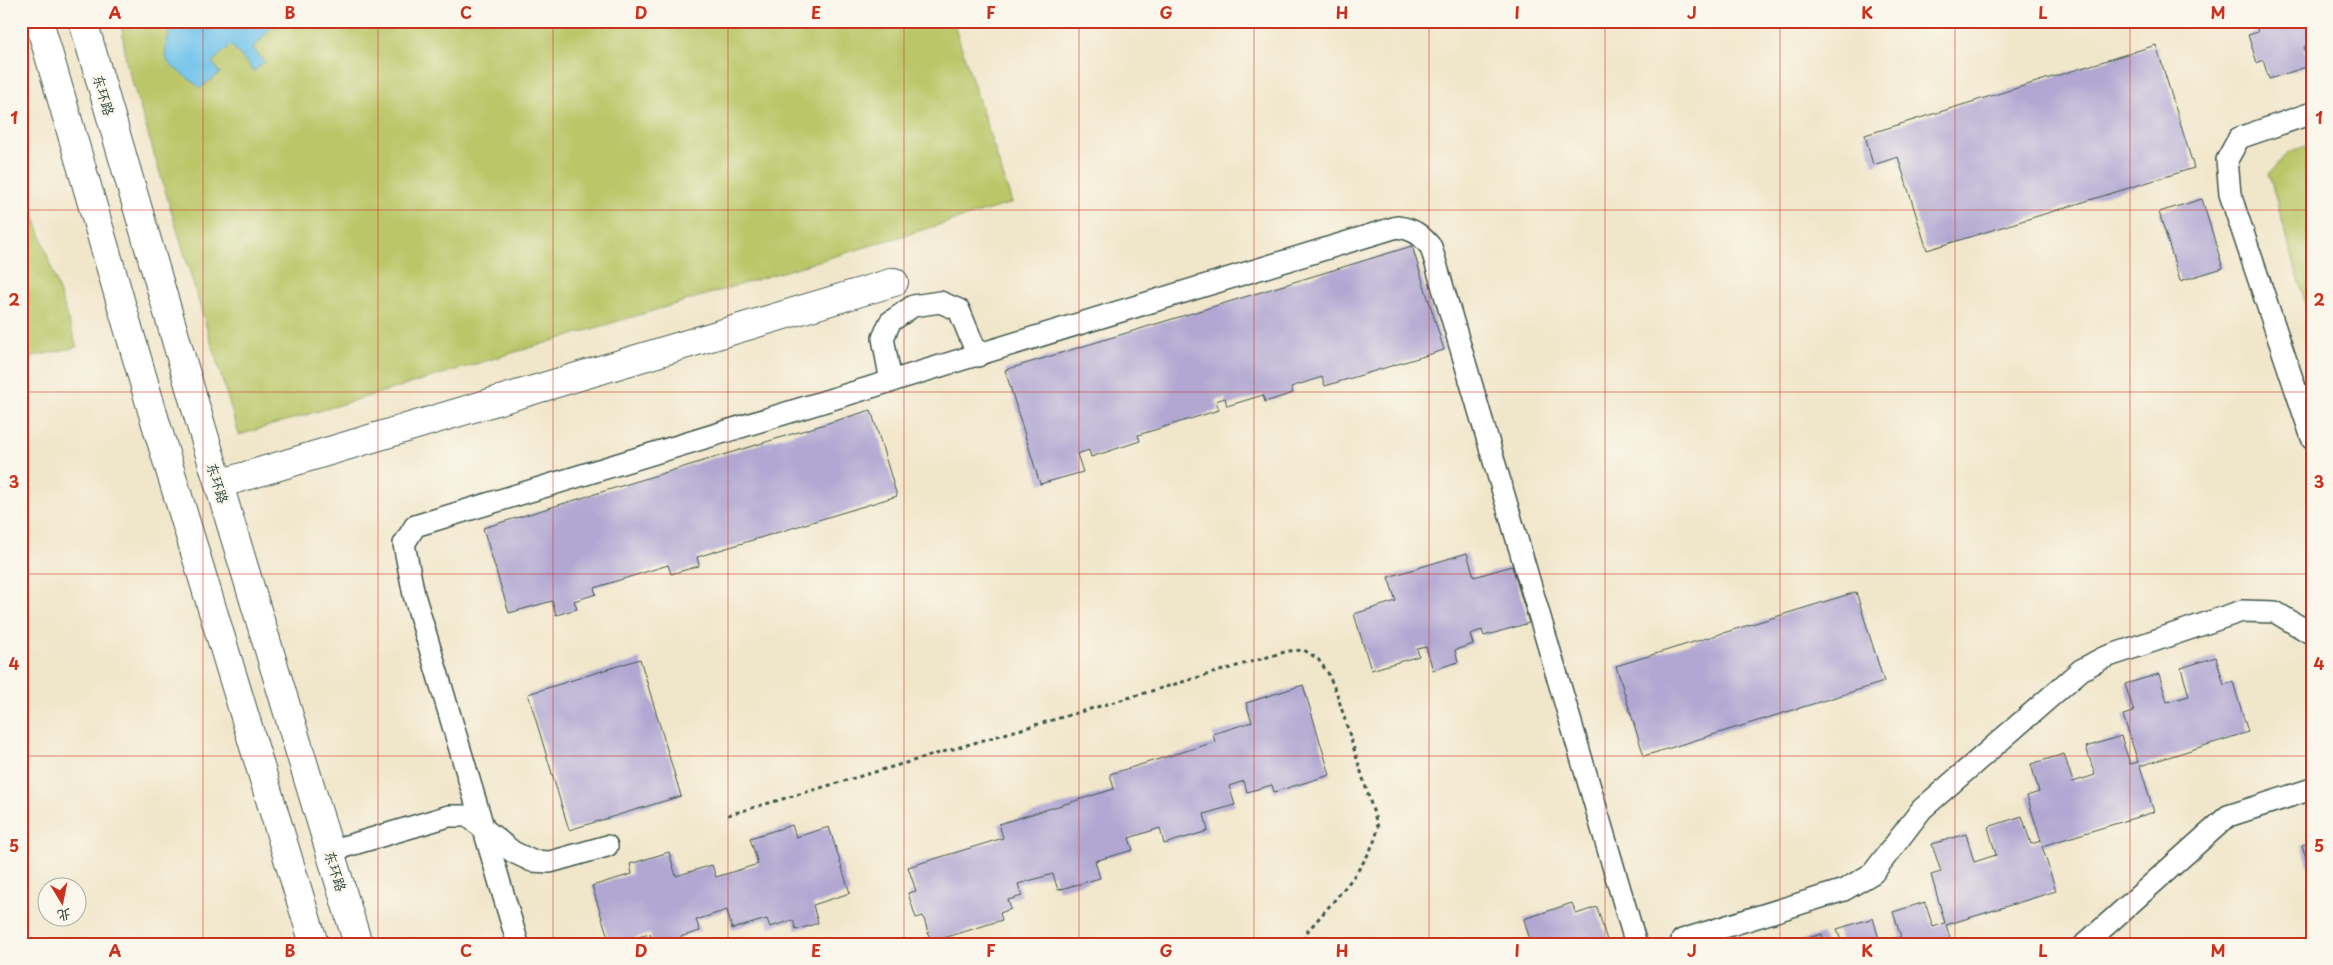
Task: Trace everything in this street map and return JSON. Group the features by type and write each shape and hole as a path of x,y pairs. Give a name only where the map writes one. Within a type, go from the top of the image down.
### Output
{"main road":[{"path":"39,21 156,424 314,944"},
{"name":"东环路","path":"83,21 219,484 358,944"},
{"path":"219,484 894,282"}],"lane":[{"path":"2312,113 2239,138 2227,160 2230,194 2312,438"},
{"path":"518,944 414,595 404,544 415,526 1397,227 1409,228 1420,233 1431,247 1636,944"},
{"path":"894,282 913,306"},
{"path":"891,382 883,338 890,322 913,306 940,302 959,310 978,356"},
{"path":"1682,940 1844,890 1872,873 1922,809 2082,670 2103,658 2242,611 2275,612 2312,634"},
{"path":"2085,944 2228,816 2312,789"},
{"path":"330,851 449,816 468,816 484,826 513,852 532,861 550,862 607,846"}],"path":[{"path":"728,815 1288,651 1304,650 1318,659 1328,673 1337,694 1378,827 1375,844 1366,859 1307,932 1303,944"}],"green space":[{"path":"121,21 953,21 1012,203 239,435 126,61"},
{"path":"2312,144 2312,327 2269,174 2288,152"},
{"path":"21,174 77,347 21,359"}],"water":[{"path":"174,21 278,21 253,48 264,62 254,71 231,45 212,62 220,73 200,88 168,62 166,48"}],"building":[{"path":"2254,21 2312,21 2312,51 2309,45 2304,47 2309,66 2269,79 2263,60 2257,63 2248,35 2258,32"},
{"path":"2156,45 2194,168 1927,250 1898,157 1873,165 1865,135"},
{"path":"2202,199 2223,268 2180,281 2159,212"},
{"path":"1412,246 1444,350 1325,386 1322,377 1291,387 1293,393 1265,402 1263,395 1227,406 1225,398 1216,401 1219,410 1138,435 1140,441 1091,457 1089,450 1077,454 1083,472 1040,484 1005,370"},
{"path":"871,410 897,496 697,557 699,566 671,574 668,565 594,588 596,594 574,601 577,609 556,615 552,601 509,613 483,528"},
{"path":"1467,553 1474,577 1512,566 1529,623 1484,636 1482,630 1470,634 1473,644 1455,650 1458,662 1433,670 1426,647 1417,649 1419,656 1371,670 1354,614 1396,601 1388,577"},
{"path":"1856,592 1884,682 1644,756 1616,666"},
{"path":"2216,657 2224,685 2233,682 2248,732 2140,766 2154,812 2042,846 2056,891 1946,925 1952,944 1842,944 1837,929 1873,918 1880,943 1901,937 1893,912 1925,902 1933,927 1945,923 1931,875 1941,872 1932,844 1966,834 1974,862 1996,855 1988,827 2022,816 2031,844 2041,841 2027,796 2039,792 2031,764 2064,754 2073,782 2095,775 2086,747 2121,736 2130,764 2138,762 2123,715 2134,712 2125,684 2159,674 2167,702 2189,696 2181,668"},
{"path":"640,659 681,796 569,830 528,694"},
{"path":"1303,685 1330,775 1274,792 1272,785 1247,792 1244,781 1229,786 1235,805 1204,814 1208,831 1164,844 1160,828 1129,838 1133,850 1095,861 1100,878 1058,890 1053,874 1018,884 1022,896 1008,900 1011,909 1000,913 1002,920 931,942 923,916 916,918 908,893 916,891 908,867 1003,838 999,824 1114,789 1110,774 1215,742 1213,734 1252,722 1246,703"},
{"path":"792,825 796,837 829,827 850,893 813,905 818,923 796,930 793,920 770,927 767,919 732,929 727,910 696,920 700,931 680,937 682,944 653,944 650,934 610,944 592,886 632,874 630,864 669,852 676,876 712,865 716,877 758,864 750,838"},
{"path":"2312,842 2312,873 2311,873 2302,845"},
{"path":"1572,903 1576,914 1597,907 1608,944 1531,944 1524,919"},
{"path":"1822,934 1825,944 1791,943"}]}
